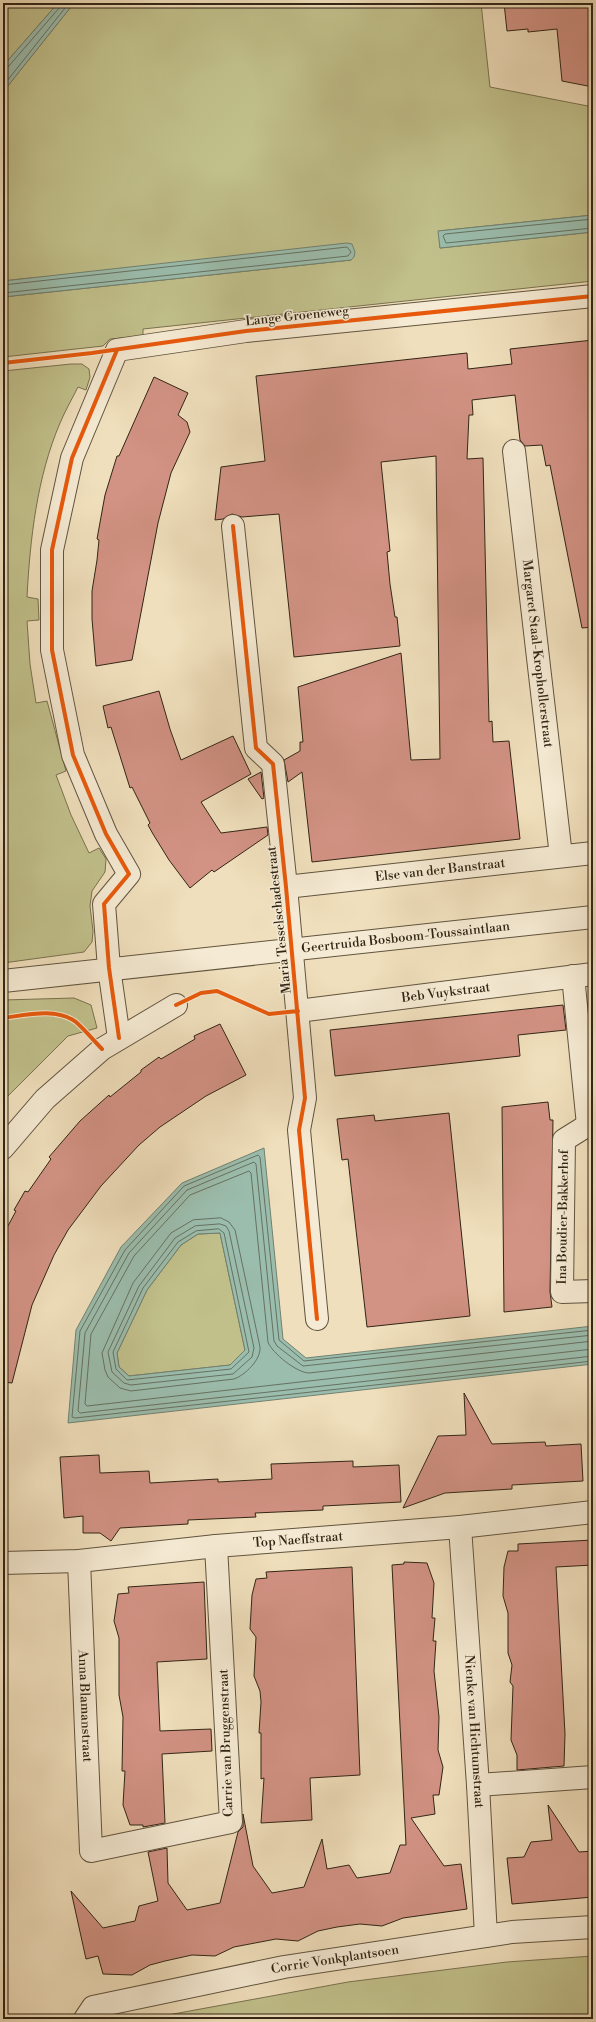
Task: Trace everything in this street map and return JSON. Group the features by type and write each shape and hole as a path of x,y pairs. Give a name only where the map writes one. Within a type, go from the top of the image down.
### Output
{"street":[{"name":"Lange Groeneweg","path":"109,968 104,904 129,874 106,834 73,755 52,650 52,550 72,458 117,350 246,331 593,296"},
{"name":"Margaret Staal-Krophollerstraat","path":"514,451 561,856"},
{"name":"Maria Tesselschadestraat","path":"233,526 256,748 273,764 298,1011 305,1098 299,1130 318,1319"},
{"name":"Else van der Banstraat","path":"286,887 593,853"},
{"name":"Geertruida Bosboom-Toussaintlaan","path":"3,981 109,968 593,917"},
{"path":"109,968 119,1038"},
{"name":"Beb Vuykstraat","path":"298,1011 583,975"},
{"name":"Ina Boudier-Bakkerhof","path":"583,975 591,1126 564,1140 562,1292 593,1291"},
{"path":"3,1148 45,1099 102,1049 176,1005"},
{"name":"Top Naeffstraat","path":"3,1564 78,1561 216,1546 460,1527 593,1512"},
{"name":"Nienke van Hichtumstraat","path":"460,1527 478,1785 486,1936"},
{"name":"Carrie van Bruggenstraat","path":"91,1851 231,1822 216,1546"},
{"name":"Anna Blamanstraat","path":"78,1561 91,1851"},
{"path":"478,1785 593,1777"},
{"name":"Corrie Vonkplantsoen","path":"85,2019 93,2007 284,1967 486,1936 593,1927"}],"shaded area":[{"path":"3,3 58,3 3,66"},
{"path":"74,3 481,3 490,87 593,107 593,215 439,231 440,248 593,232 593,281 143,329 143,336 110,339 103,346 3,357 3,297 351,260 30,278 3,281 3,92"},
{"path":"82,364 89,369 90,377 86,390 78,387 60,423 52,444 40,486 30,553 27,597 38,599 39,620 27,621 30,664 36,703 47,701 66,771 56,775 71,815 89,853 99,848 106,859 105,872 92,891 90,906 93,931 92,942 84,952 3,963 3,371"},
{"path":"74,998 91,1005 97,1028 68,1036 3,1101 3,1000"},
{"path":"220,1233 245,1350 231,1365 129,1376 119,1367 117,1353 147,1290 181,1245 198,1234"},
{"path":"593,1956 593,2019 146,2019 348,1982 507,1962"}],"water":[{"path":"58,3 74,3 3,92 3,66"},
{"path":"593,215 593,232 440,248 438,231"},
{"path":"347,243 352,244 355,252 354,257 351,260 3,297 3,281"},
{"path":"264,1148 283,1339 306,1358 593,1326 593,1364 68,1423 76,1330 121,1247 182,1183","holes":["220,1233 245,1350 230,1365 129,1376 119,1367 117,1353 147,1290 181,1245 198,1234"]}],"building":[{"path":"504,3 593,3 593,87 562,81 557,29 528,32 528,29 507,31"},
{"path":"593,340 593,627 582,628 550,465 546,466 542,445 525,446 520,440 515,395 472,400 473,415 469,415 467,459 483,458 489,722 492,721 493,742 509,741 520,839 312,862 302,772 288,782 284,760 300,751 300,742 303,742 298,687 401,653 411,760 440,759 436,456 381,462 390,551 387,552 390,584 395,617 397,617 400,646 294,657 279,514 242,517 232,514 223,519 215,520 221,467 265,461 256,376 467,353 468,369 512,364 510,349"},
{"path":"154,377 188,393 178,415 187,422 190,432 171,473 158,523 132,660 96,666 92,619 92,591 99,540 97,539 105,495 117,456 119,456"},
{"path":"159,691 181,760 233,736 251,774 201,802 221,833 267,827 268,835 214,872 212,870 190,888 169,860 153,834 148,825 150,823 132,787 130,788 111,727 108,728 103,706"},
{"path":"261,772 264,798 262,799 248,779"},
{"path":"588,1002 593,1002 593,1027 591,1027"},
{"path":"563,1005 566,1030 518,1035 520,1056 335,1076 330,1030"},
{"path":"220,1024 246,1075 206,1096 160,1127 139,1145 101,1186 68,1230 54,1255 32,1305 12,1383 3,1382 3,1235 16,1211 14,1210 25,1191 28,1192 51,1159 49,1157 80,1121 109,1095 110,1097 141,1072 141,1070 159,1057 161,1059 195,1039 194,1036"},
{"path":"548,1102 550,1120 553,1120 550,1292 552,1307 504,1312 502,1107"},
{"path":"449,1113 470,1316 367,1327 348,1159 342,1160 337,1119 374,1115 375,1121"},
{"path":"464,1393 492,1444 545,1442 546,1446 581,1444 583,1481 512,1485 512,1489 445,1493 403,1508 438,1436 466,1435"},
{"path":"99,1455 100,1473 149,1471 150,1483 218,1479 218,1482 272,1479 271,1464 353,1461 353,1467 399,1465 401,1502 323,1506 323,1510 255,1513 256,1517 188,1520 188,1524 120,1528 111,1541 100,1533 83,1533 83,1516 64,1518 60,1457"},
{"path":"593,1540 593,1565 556,1567 565,1734 564,1766 517,1770 517,1755 511,1740 513,1686 510,1682 512,1665 508,1653 508,1613 503,1596 504,1567 508,1551 518,1551 518,1544"},
{"path":"404,1562 427,1563 434,1583 432,1618 435,1618 433,1641 436,1641 434,1671 439,1717 438,1750 443,1767 439,1795 433,1795 435,1814 411,1818 444,1866 461,1864 467,1909 403,1918 382,1926 360,1924 337,1927 318,1931 298,1941 276,1939 234,1947 215,1956 192,1955 150,1965 132,1975 103,1974 98,1956 86,1959 71,1891 103,1928 135,1921 139,1906 158,1901 148,1852 167,1848 168,1883 187,1910 220,1903 238,1832 243,1827 243,1814 253,1866 272,1893 304,1887 322,1839 327,1869 349,1865 357,1878 390,1873 400,1845 406,1845 392,1565 404,1564"},
{"path":"352,1567 360,1775 310,1778 312,1820 261,1823 264,1778 261,1779 261,1733 259,1733 261,1702 260,1691 254,1676 256,1637 250,1629 252,1595 256,1579 267,1578 266,1572"},
{"path":"204,1582 207,1659 157,1662 160,1731 211,1729 212,1751 162,1754 165,1823 143,1827 143,1825 130,1825 123,1805 125,1771 122,1771 123,1717 119,1695 119,1638 114,1621 118,1594 129,1593 128,1587"},
{"path":"548,1805 579,1852 593,1851 593,1897 512,1904 507,1858 524,1857 531,1842 552,1840"}],"cycle path":[{"path":"3,363 92,353 246,331 593,296"},
{"path":"117,350 72,458 52,550 52,650 73,755 106,834 129,874 104,904 109,968 119,1038"},
{"path":"233,526 256,748 273,764 286,887 305,1098 299,1130 317,1319"},
{"path":"176,1005 201,993 217,991 269,1014 298,1011"},
{"path":"3,1018 41,1013 50,1013 68,1017 83,1028 102,1049"}]}
